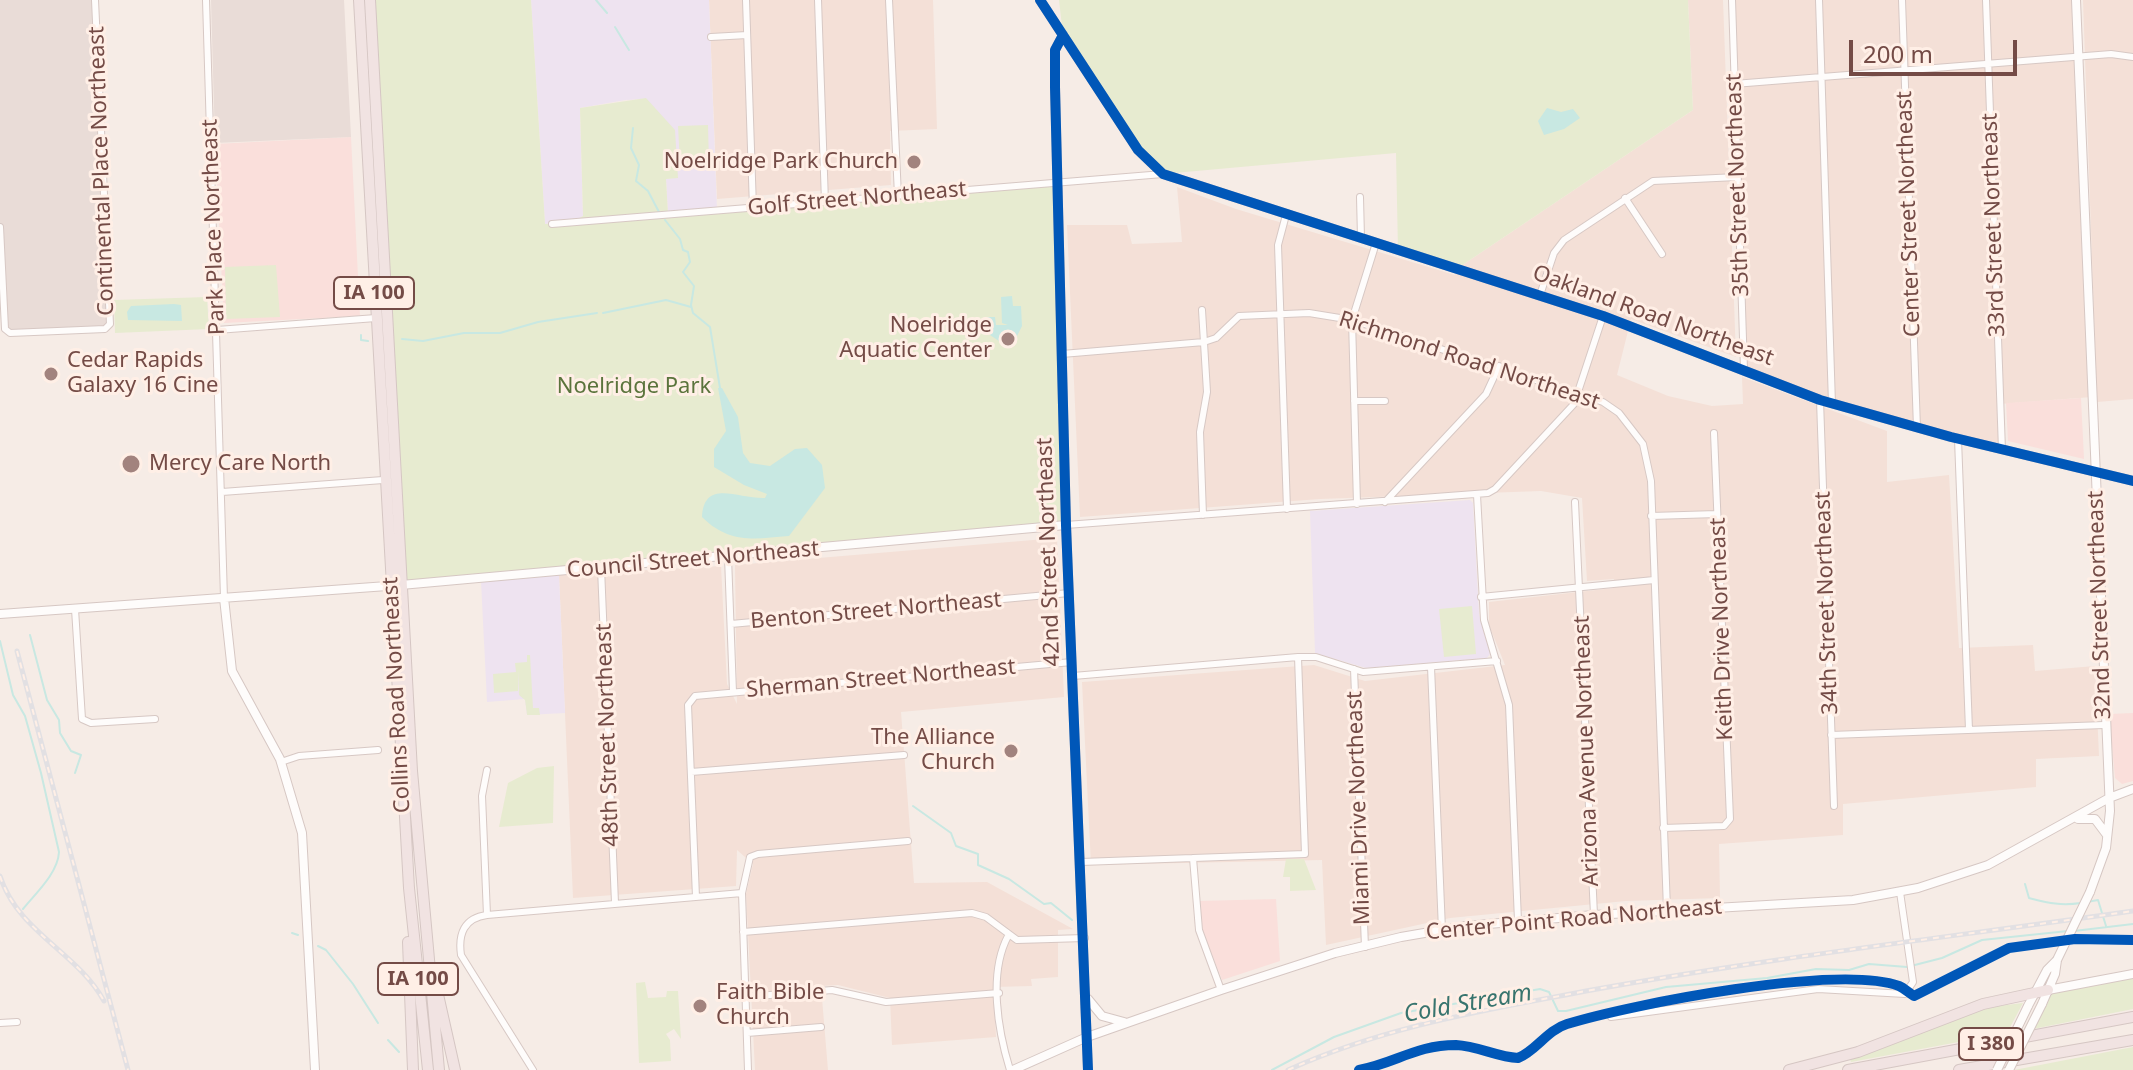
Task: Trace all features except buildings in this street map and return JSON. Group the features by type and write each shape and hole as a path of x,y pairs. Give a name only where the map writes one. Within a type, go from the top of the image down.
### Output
{"highway":[{"name":"Collins Road Northeast","path":"359,0 383,480 396,585 439,1070"},
{"name":"Collins Road Northeast","path":"370,0 394,416 396,585 409,888 428,1070"},
{"name":"Collins Road Northeast","path":"376,318 383,323 388,396 394,416"},
{"path":"417,843 438,995 455,1070"},
{"path":"409,888 407,918 413,1070"},
{"path":"1789,1070 1858,1052 1973,1008 2048,990"},
{"name":"I 380","path":"1848,1070 2133,1017"},
{"name":"I 380","path":"1959,1070 2133,1040"}],"main road":[{"path":"1040,0 1138,150 1163,174"},
{"name":"32nd Street Northeast","path":"2009,1070 2042,1004 2057,960 2090,892 2108,838 2109,798 2076,0"},
{"name":"42nd Street Northeast","path":"1063,35 1055,50 1066,525 1088,1070"},
{"name":"Oakland Road Northeast","path":"1163,174 1603,316 1832,404 1958,439 2133,481"},
{"name":"Council Street Northeast","path":"0,614 601,568 1066,525"},
{"path":"224,598 232,671 281,762 303,836 315,1070"},
{"name":"Center Point Road Northeast","path":"1011,1070 1087,1037 1221,990 1365,947 1442,930 1667,909 1831,902 1900,892 1988,865 2109,798 2133,789"},
{"path":"2069,820 2095,819 2108,838"},
{"path":"2057,960 2066,980 2084,982"},
{"name":"32nd Street Northeast","path":"1997,1070 2047,970 2057,960"},
{"path":"2048,990 2133,974"},
{"path":"1086,995 1093,1009 1102,1016 1129,1022"}],"street":[{"name":"Continental Place Northeast","path":"0,227 5,329 10,333 105,329 110,324 95,0"},
{"name":"Park Place Northeast","path":"206,0 224,598"},
{"path":"746,0 753,208"},
{"path":"818,0 825,202"},
{"path":"889,0 898,196"},
{"name":"35th Street Northeast","path":"1732,0 1744,369"},
{"path":"1819,0 1832,404"},
{"name":"Center Street Northeast","path":"1902,0 1917,428"},
{"name":"33rd Street Northeast","path":"1986,0 2002,450"},
{"path":"711,37 747,35"},
{"path":"1734,84 2111,54 2133,57"},
{"name":"Golf Street Northeast","path":"552,224 1163,174"},
{"path":"1540,295 1554,253 1564,240 1653,181 1737,177"},
{"path":"1360,197 1361,238"},
{"path":"1625,198 1662,254"},
{"path":"1286,215 1278,245 1287,509"},
{"path":"1357,504 1352,320 1376,243"},
{"path":"1202,310 1207,392 1200,432 1203,515"},
{"name":"Richmond Road Northeast","path":"1204,342 1216,338 1239,316 1309,313 1352,320 1580,392 1619,413 1643,444 1651,481 1667,909"},
{"path":"1518,921 1509,705 1481,597 1477,495 1495,489 1565,415 1580,392 1603,316"},
{"path":"217,330 376,318"},
{"path":"1062,354 1204,342"},
{"path":"1385,502 1486,394 1499,366"},
{"name":"34th Street Northeast","path":"1820,400 1834,806"},
{"path":"1354,401 1385,401"},
{"name":"Keith Drive Northeast","path":"1663,828 1729,824 1714,433"},
{"path":"1958,439 1969,730"},
{"path":"222,492 383,480"},
{"name":"Council Street Northeast","path":"1066,525 1477,495"},
{"name":"Arizona Avenue Northeast","path":"1575,502 1594,915"},
{"path":"1651,516 1717,514"},
{"path":"728,557 733,692"},
{"name":"48th Street Northeast","path":"601,568 615,903"},
{"path":"1481,597 1654,580"},
{"name":"Benton Street Northeast","path":"731,624 1069,593"},
{"path":"75,609 82,719 91,723 155,719"},
{"path":"1073,676 1298,657 1316,657 1354,669 1497,661"},
{"path":"1081,862 1305,854 1298,657"},
{"name":"Sherman Street Northeast","path":"691,772 688,705 691,699 733,692 1072,662"},
{"path":"1431,667 1442,930"},
{"name":"Miami Drive Northeast","path":"1354,669 1365,947"},
{"path":"1831,735 2104,725"},
{"path":"281,762 299,756 378,750"},
{"path":"696,897 691,772 904,755"},
{"path":"487,770 482,796 487,915"},
{"path":"748,1070 742,893 750,857 908,841"},
{"path":"1193,858 1199,930 1221,990"},
{"path":"1611,1017 1818,989 1902,994 1910,991 1913,978 1911,958 1900,892"},
{"path":"533,1070 461,955 460,935 466,924 487,915 742,893"},
{"path":"743,932 972,913 986,917 1008,936 1030,941 1085,938"},
{"path":"1008,936 997,965 1001,1039 1011,1070"},
{"path":"745,997 832,990 886,1002 999,993"},
{"path":"0,1023 17,1022"},
{"path":"747,1033 821,1027"}],"shaded area":[{"path":"0,0 95,0 110,324 105,329 10,333 5,329 0,227"},
{"path":"211,0 344,0 351,137 215,143"},
{"path":"531,0 709,0 717,210 668,214 666,179 678,177 646,99 625,100 580,108 583,216 573,222 545,224"},
{"path":"709,0 933,0 937,129 890,131 891,185 717,199"},
{"path":"1688,0 1723,0 1736,357 1631,319 1617,375 1668,396 1712,406 1743,404 1742,377 1887,431 1887,482 1949,475 1959,648 2033,645 2035,671 2095,666 2099,756 2036,759 2036,787 1843,804 1843,835 1719,844 1720,898 1626,901 1450,918 1326,945 1322,860 1091,865 1082,682 1314,665 1365,681 1505,665 1489,625 1489,602 1614,588 1614,579 1587,581 1582,498 1541,491 1320,499 1080,517 1067,225 1127,225 1132,244 1182,242 1177,187 1236,209 1455,275 1461,266 1693,110"},
{"path":"1732,0 2076,0 2092,397 2001,404 2002,450 1820,400 1744,369"},
{"path":"2083,0 2133,0 2133,399 2097,402"},
{"path":"351,137 360,316 224,323 215,144"},
{"path":"2081,398 2084,459 2008,441 2006,403"},
{"path":"1470,500 1473,503 1479,614 1490,654 1487,658 1366,668 1315,653 1310,511"},
{"path":"1057,538 1064,697 901,712 914,883 987,882 1073,929 1058,930 1058,977 1031,979 1032,986 994,987 996,1037 892,1045 890,998 838,985 821,986 828,1070 755,1070 746,894 753,864 737,850 736,886 573,898 559,575 721,566 727,684 737,704 735,565"},
{"path":"559,575 565,713 527,715 525,699 487,702 481,581"},
{"path":"2133,713 2133,781 2122,784 2115,778 2109,714"},
{"path":"1276,899 1280,961 1222,980 1203,932 1199,901"}],"green space":[{"name":"Noelridge Park","path":"370,0 531,0 545,224 572,222 583,216 580,108 646,98 675,130 678,178 666,179 668,214 1059,183 1066,525 401,585"},
{"path":"1059,0 1688,0 1693,110 1461,266 1398,250 1396,153 1163,174 1151,166 1063,35"},
{"path":"708,125 709,164 680,164 678,126"},
{"path":"276,265 280,317 226,319 225,267"},
{"path":"207,297 209,329 115,333 114,300"},
{"path":"1472,606 1476,654 1444,657 1439,609"},
{"path":"527,655 530,655 533,708 539,708 540,715 527,715 525,700 519,695 518,671 518,691 494,693 493,674 516,672 515,663 527,662"},
{"path":"554,766 553,823 499,827 508,783 537,768"},
{"path":"1286,859 1304,859 1316,890 1290,891 1290,877 1283,877"},
{"path":"2133,977 2133,1009 2033,1029 2051,991"},
{"path":"645,982 648,998 666,997 667,991 678,991 681,1039 674,1029 666,1034 670,1040 671,1061 639,1063 636,983"},
{"path":"2023,1003 2007,1033 1851,1062 1850,1059 1982,1008"},
{"path":"2133,1047 2133,1070 2014,1070"}],"water":[{"path":"1547,108 1561,112 1573,109 1580,118 1564,129 1544,135 1538,121"},
{"path":"1012,296 1013,306 1021,306 1022,326 1016,338 1002,343 990,335 987,317 995,317 996,325 1008,325 1002,323 1001,297"},
{"path":"181,305 182,321 128,320 127,312 131,306"},
{"path":"718,388 722,388 738,417 743,453 750,463 770,466 795,449 807,448 822,465 825,488 789,536 732,536 702,517 704,505 716,494 765,498 767,494 744,485 714,467 714,449 726,431"}],"waterway":[{"path":"596,0 607,13"},
{"path":"615,27 629,50"},
{"path":"633,128 631,148 639,165 636,181 648,191 659,212"},
{"path":"665,220 680,239 683,250 688,252 690,262 683,272 694,286 693,313 710,327 720,388"},
{"path":"603,313 666,300 691,307"},
{"path":"402,339 423,341 464,333 500,333 538,322 597,313"},
{"path":"361,335 361,340 368,341"},
{"path":"30,635 47,700 59,720 60,733 71,751 81,755 75,773"},
{"path":"0,641 13,695 25,716 41,773 59,852 51,875 23,909"},
{"path":"913,806 951,833 956,846 978,854 978,865 1009,879 1044,904 1051,903 1072,920"},
{"path":"2025,884 2029,898 2055,904 2081,903"},
{"path":"2087,902 2098,900 2106,926"},
{"name":"Cold Stream","path":"2074,931 2133,924"},
{"name":"Cold Stream","path":"1272,1070 1334,1037 1401,1013 1540,989 1549,992 1558,1011 1566,1011 1666,987 1767,978 1816,969 1849,970 1869,964 1907,967 1942,958 1982,940 2068,931"},
{"path":"292,933 298,935"},
{"path":"318,946 326,950 353,984 378,1023"},
{"path":"388,1040 399,1052"}],"railway":[{"path":"17,651 128,1070"},
{"path":"0,876 20,912 79,969 104,1001"},
{"path":"1288,1070 1398,1031 1586,991 1791,958 2133,911"}],"cycle path":[{"path":"1040,0 1138,150 1163,174 1603,316 1820,400 1951,437 2133,481"},
{"path":"1063,35 1055,50 1055,87 1066,525 1088,1070"},
{"path":"1359,1070 1442,1046 1464,1046 1518,1058 1567,1024 1734,989 1784,983 1870,980 1899,986 1914,996 2009,948 2075,939 2133,940"}],"place":[{"name":"Noelridge Park Church","path":"914,162"},
{"name":"Noelridge Aquatic Center","path":"1008,339"},
{"name":"Cedar Rapids Galaxy 16 Cine","path":"51,374"},
{"name":"Mercy Care North","path":"131,464"},
{"name":"The Alliance Church","path":"1011,751"},
{"name":"Faith Bible Church","path":"700,1006"}]}
